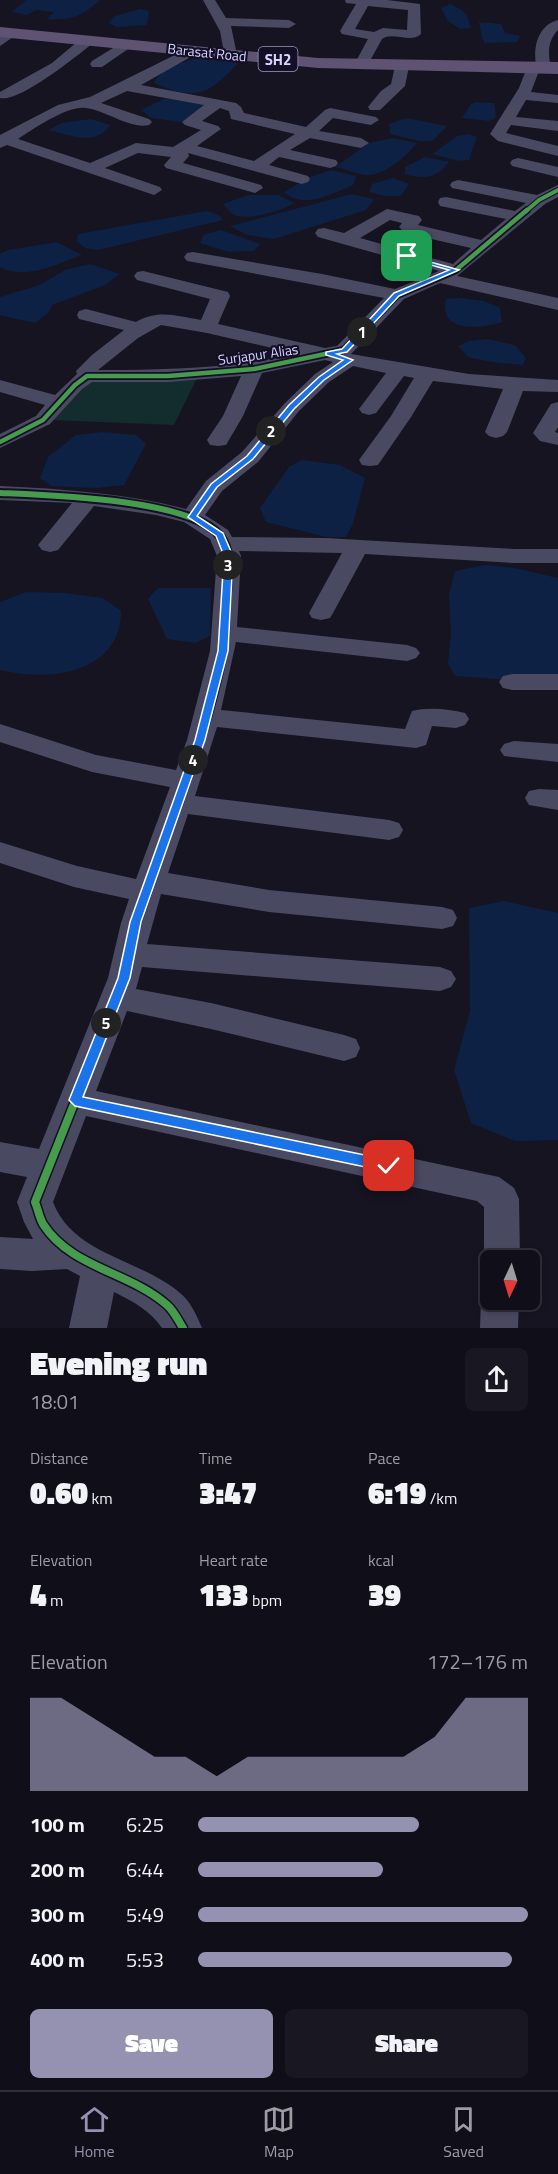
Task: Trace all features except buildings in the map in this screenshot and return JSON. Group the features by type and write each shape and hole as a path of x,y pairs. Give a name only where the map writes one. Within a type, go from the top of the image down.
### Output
{"main road":[{"name":"Barasat Road","path":"4,36 88,40 230,55 361,65 545,68"}],"street":[{"path":"209,0 223,22 229,38 230,55"},
{"path":"361,65 376,37 383,32 414,34 415,7 357,1 347,31 376,37"},
{"path":"223,22 289,24"},
{"path":"555,29 541,53 545,68 522,95 499,133 500,137 558,151"},
{"path":"88,40 57,66 22,86 3,143 154,190"},
{"path":"97,64 126,44"},
{"path":"16,103 63,108 95,100 191,51"},
{"path":"257,167 276,152 308,133 332,113 373,114 386,94 398,86 402,66"},
{"path":"125,86 235,108 236,116 361,143"},
{"path":"522,95 558,99"},
{"path":"84,102 144,122"},
{"path":"90,169 125,153 157,164 179,155 213,129 190,122 216,104"},
{"path":"506,120 558,126"},
{"path":"276,152 330,163"},
{"path":"179,155 257,167 302,178"},
{"path":"179,155 255,188"},
{"path":"518,163 558,172"},
{"path":"458,185 530,208"},
{"name":"Surjapur Alias","path":"87,375 168,376 254,369 344,350 397,295 448,274 530,208 558,190"},
{"path":"446,202 558,212"},
{"path":"346,239 387,214 392,214 413,220 408,227 411,229 485,246"},
{"path":"324,233 448,274 558,304"},
{"path":"194,257 322,279 397,295"},
{"path":"142,276 221,296 207,327"},
{"path":"86,315 141,329"},
{"path":"0,442 43,420 58,402 87,375 86,371 98,360 155,320 207,327 349,360 426,375 551,386 558,364"},
{"path":"192,517 214,486 250,457 292,407 322,378 349,360"},
{"path":"218,440 233,416 254,369"},
{"path":"369,409 383,393 397,370"},
{"path":"370,460 401,417 426,375"},
{"path":"496,432 515,384"},
{"path":"0,386 58,402"},
{"path":"558,408 544,433 547,437 558,439"},
{"path":"0,493 88,498 157,508 192,517 220,535 228,556 223,651 206,717 136,922 124,978 36,1202 42,1223 54,1236 87,1260 129,1281 168,1306 183,1328"},
{"path":"50,545 88,498"},
{"path":"224,544 558,556"},
{"path":"321,613 357,547"},
{"path":"224,633 407,653"},
{"path":"512,682 558,682"},
{"path":"206,717 412,739 416,739 421,717 456,719"},
{"path":"0,733 181,792 389,830"},
{"path":"514,750 558,753"},
{"path":"0,852 74,876 269,901 442,918"},
{"path":"129,954 440,979"},
{"path":"116,997 211,1016 344,1048"},
{"path":"75,1100 486,1188 501,1199 502,1250"},
{"path":"0,1156 50,1166"},
{"path":"0,1253 87,1260"},
{"path":"87,1260 88,1328"},
{"path":"499,1328 500,1310"}],"green space":[{"path":"90,380 196,380 174,425 51,420"}],"water":[{"path":"26,0 100,0 76,16 47,19 54,12 36,10 27,15 12,12"},
{"path":"450,4 458,8 469,19 470,28 460,29 448,21 441,8"},
{"path":"140,9 149,11 147,25 117,27 108,23 115,16"},
{"path":"479,22 501,24 505,33 520,36 517,42 485,43"},
{"path":"197,58 221,58 239,62 220,81 202,92 181,92 154,83 167,70"},
{"path":"179,98 206,103 207,106 182,122 151,118 141,110 164,99"},
{"path":"494,103 496,117 490,121 462,118 471,104"},
{"path":"406,118 447,126 432,141 420,141 390,134 389,124"},
{"path":"91,119 110,125 98,136 90,138 49,130 61,123"},
{"path":"468,134 477,137 469,160 459,161 432,154 457,136"},
{"path":"392,138 417,143 400,160 379,173 364,175 335,167 369,143"},
{"path":"425,157 449,162 430,176 418,177 405,174 405,167"},
{"path":"331,170 356,176 353,185 327,196 309,200 300,200 284,192 310,177"},
{"path":"393,178 409,184 401,196 385,196 369,192 372,184"},
{"path":"352,194 374,199 366,210 274,239 248,235 230,226"},
{"path":"248,195 278,195 294,203 273,212 247,217 234,215 223,204"},
{"path":"207,211 219,215 223,220 98,250 85,248 77,241 78,234"},
{"path":"221,230 260,244 254,251 229,252 200,243 203,235"},
{"path":"57,242 82,255 30,272 10,271 0,267 0,254 8,250"},
{"path":"90,264 120,274 105,285 52,305 48,313 35,323 0,315 0,297 40,285 65,270"},
{"path":"446,299 484,301 500,308 502,322 473,327 455,323 448,318 445,310"},
{"path":"487,339 515,345 526,358 523,365 468,357 458,346 469,341"},
{"path":"102,432 136,435 146,444 124,485 96,488 51,486 40,478 48,457 76,435"},
{"path":"302,460 340,465 365,478 353,523 346,537 326,537 266,522 260,508 289,467"},
{"path":"485,565 514,568 558,578 558,680 510,680 455,676 448,664 451,633 449,594 455,571"},
{"path":"158,588 211,588 210,636 196,643 167,639 148,599"},
{"path":"26,592 65,593 103,598 121,611 118,632 109,648 95,661 78,669 39,675 0,670 0,602"},
{"path":"504,901 558,913 558,1140 515,1141 471,1123 454,1070 470,1011 469,908"}],"cycle path":[{"path":"0,442 43,420 75,385 87,376 168,376 254,369 344,350 397,295 456,270 539,200 558,190"},
{"path":"0,493 81,497 157,508 192,517 220,535 229,556 223,651 200,740 136,923 124,978 35,1202 42,1222 55,1239 85,1260 152,1294 169,1307 183,1328"}],"route":[{"path":"389,1166 75,1100 124,978 136,922 200,740 223,651 228,556 220,535 197,518 192,517 214,486 250,457 292,407 322,378 349,360 328,354 344,350 397,295 440,279 456,270 407,256"}]}
